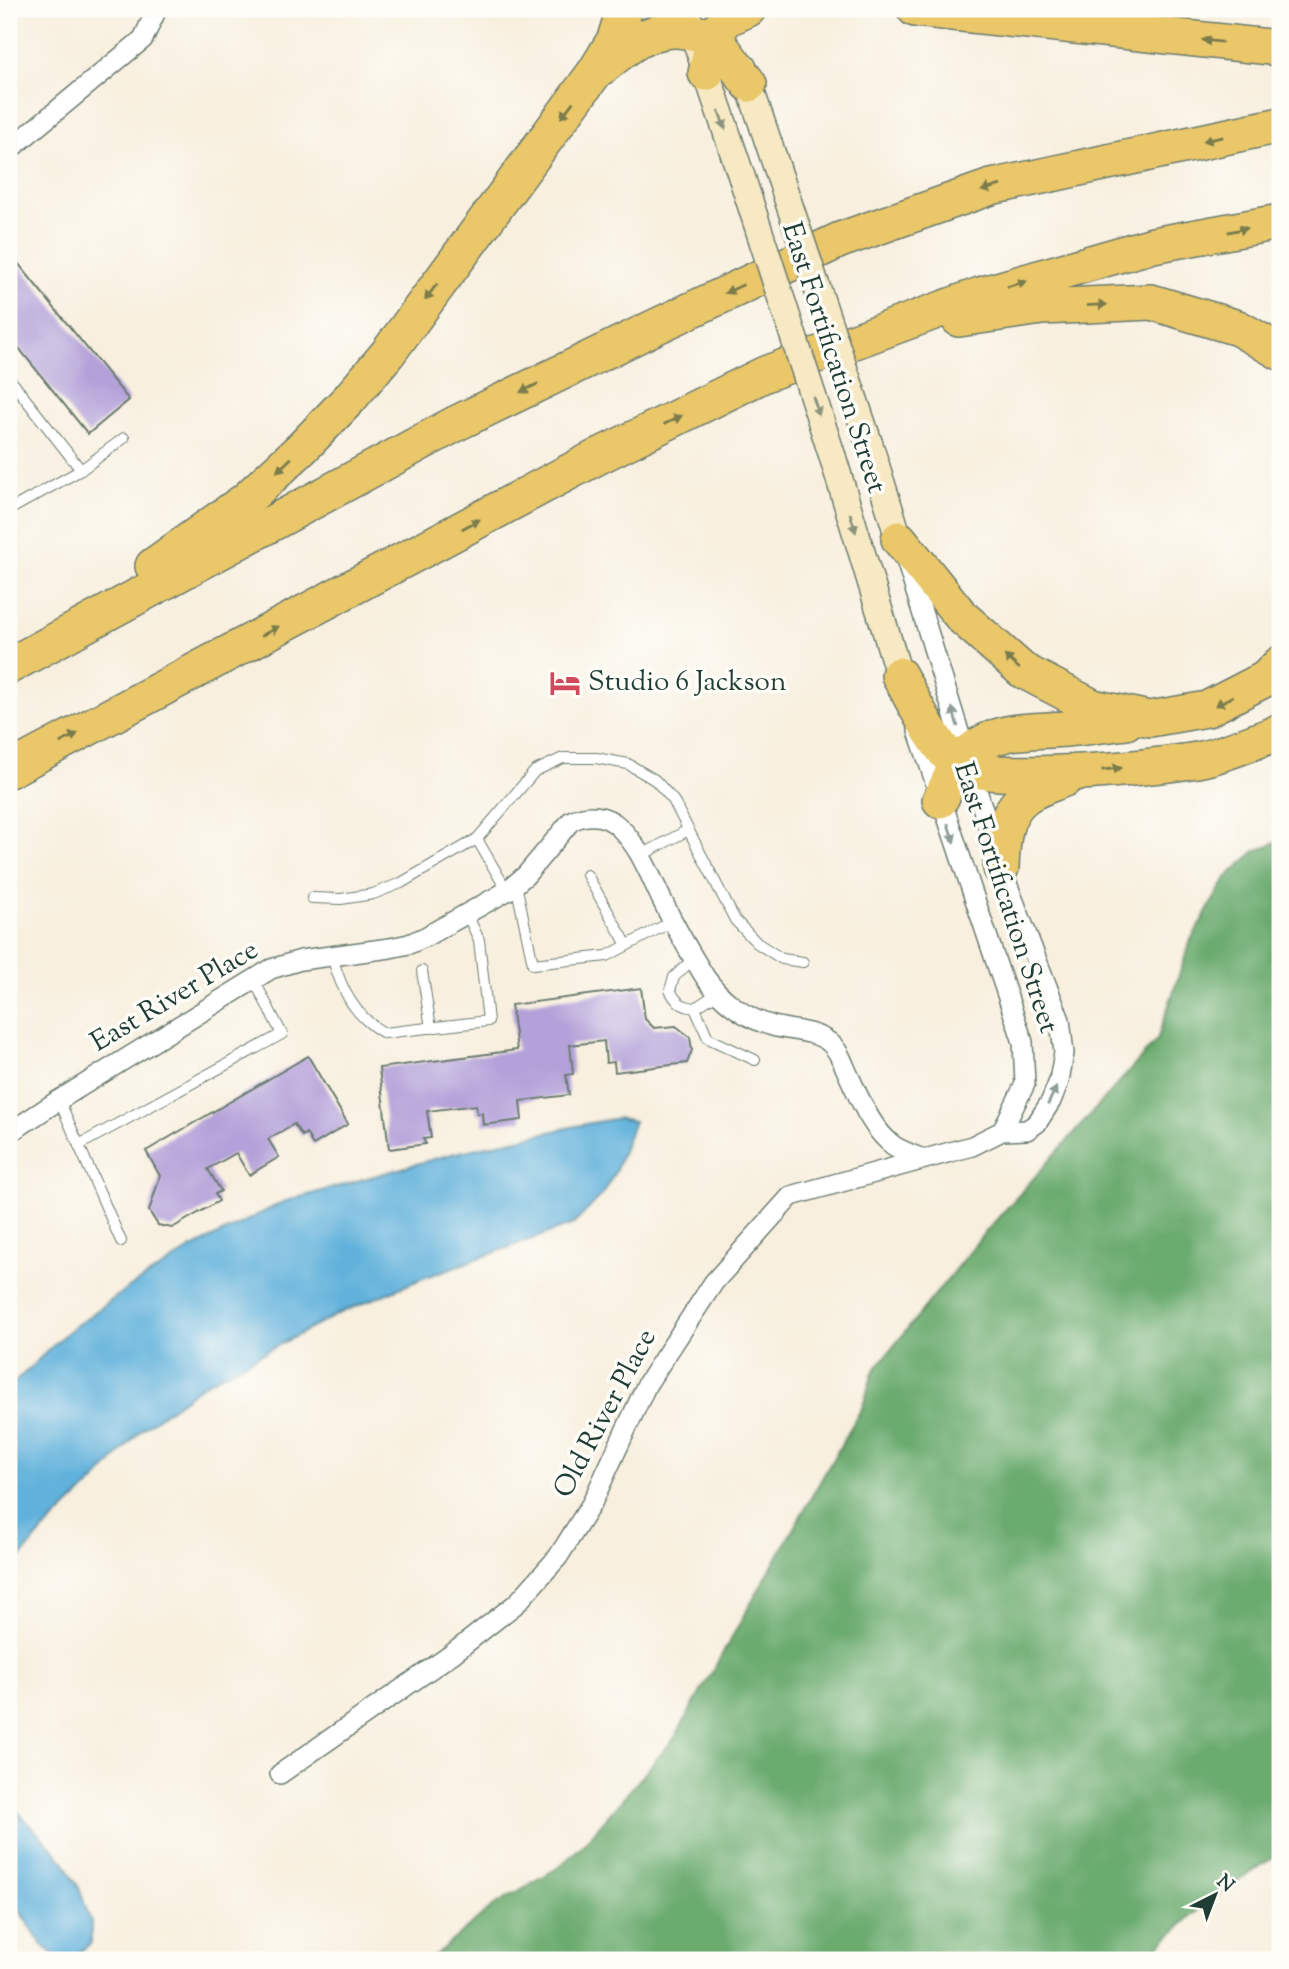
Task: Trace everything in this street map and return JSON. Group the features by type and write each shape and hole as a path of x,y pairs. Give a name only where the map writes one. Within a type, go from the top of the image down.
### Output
{"highway":[{"path":"9,666 246,500 351,398 388,353 595,72 615,39 624,9"},
{"path":"915,9 1280,48"},
{"path":"595,72 635,41 715,19"},
{"path":"706,73 715,19"},
{"path":"715,19 749,84"},
{"path":"9,666 457,423 840,240 991,187 1280,125"},
{"path":"9,769 599,456 765,374 980,295 1153,245 1280,222"},
{"path":"883,330 1042,307 1151,302 1238,328 1280,352"},
{"path":"899,539 962,617 1022,670 1093,707 1150,719"},
{"path":"940,800 966,763 992,738 1020,730 1067,729 1207,709 1265,679 1280,664"},
{"path":"899,675 944,750 966,763 999,774 1077,772 1199,760 1280,731"},
{"path":"1002,867 1002,838 1013,809 1025,797 1077,772"}],"street":[{"path":"9,150 142,39 157,9"},
{"name":"East Fortification Street","path":"706,73 833,458 899,675 1023,1042 1025,1084 1002,1131 1027,1130 1037,1123 1051,1101 1059,1081 1064,1053 1060,1020 966,763 869,443 749,84"},
{"name":"East River Place","path":"9,1133 271,970 285,964 409,944 425,937 511,887 533,867 571,821 581,816 594,815 608,819 620,827 640,856 705,977 718,993 751,1018 771,1026 817,1036 829,1042 839,1054 879,1132 894,1146 923,1159"},
{"name":"Old River Place","path":"280,1774 452,1654 517,1603 558,1558 592,1503 647,1384 714,1282 791,1196 972,1146 1002,1131"}],"lane":[{"path":"9,378 82,470"},
{"path":"9,510 82,470 124,438"},
{"path":"312,898 341,899 373,894 401,883 477,839 535,771 563,758 596,758 628,764 655,780 673,800 735,919 757,943 782,959 803,962"},
{"path":"640,856 688,830"},
{"path":"477,839 511,887 533,964 607,956 673,920"},
{"path":"587,875 627,945"},
{"path":"332,956 338,979 351,1005 370,1026 384,1033 488,1020 479,940 467,914"},
{"path":"694,958 674,977 670,990 674,998 682,1006 695,1008 718,993"},
{"path":"422,971 430,1028"},
{"path":"79,1145 282,1034 254,980"},
{"path":"695,1008 708,1038 755,1060"},
{"path":"59,1100 121,1241"}],"green space":[{"path":"1280,841 1280,1853 1207,1902 1143,1960 429,1960 496,1904 559,1867 583,1845 674,1739 863,1406 873,1372 982,1236 1157,1040 1191,940 1226,878 1255,851"}],"water":[{"path":"619,1118 634,1121 616,1170 603,1194 574,1224 426,1277 340,1313 204,1384 141,1430 97,1479 43,1531 9,1571 9,1388 67,1332 127,1289 192,1248 283,1202 451,1154"},
{"path":"9,1794 17,1811 64,1861 79,1888 91,1922 91,1943 69,1960 59,1960 42,1944 9,1895"}],"building":[{"path":"9,252 129,400 88,434 9,336"},
{"path":"641,988 645,1019 654,1028 676,1026 690,1037 692,1050 687,1063 615,1072 614,1062 606,1063 604,1041 570,1045 573,1074 566,1075 569,1095 520,1101 522,1120 483,1125 482,1113 477,1114 476,1105 427,1111 431,1138 423,1139 426,1144 389,1149 379,1068 517,1050 511,1005"},
{"path":"308,1056 348,1124 313,1145 306,1133 302,1136 294,1124 268,1139 279,1157 249,1175 236,1153 208,1169 221,1191 215,1194 219,1201 172,1228 158,1225 149,1211 160,1176 146,1151"}],"place":[{"name":"Studio 6 Jackson","path":"565,683"}]}
